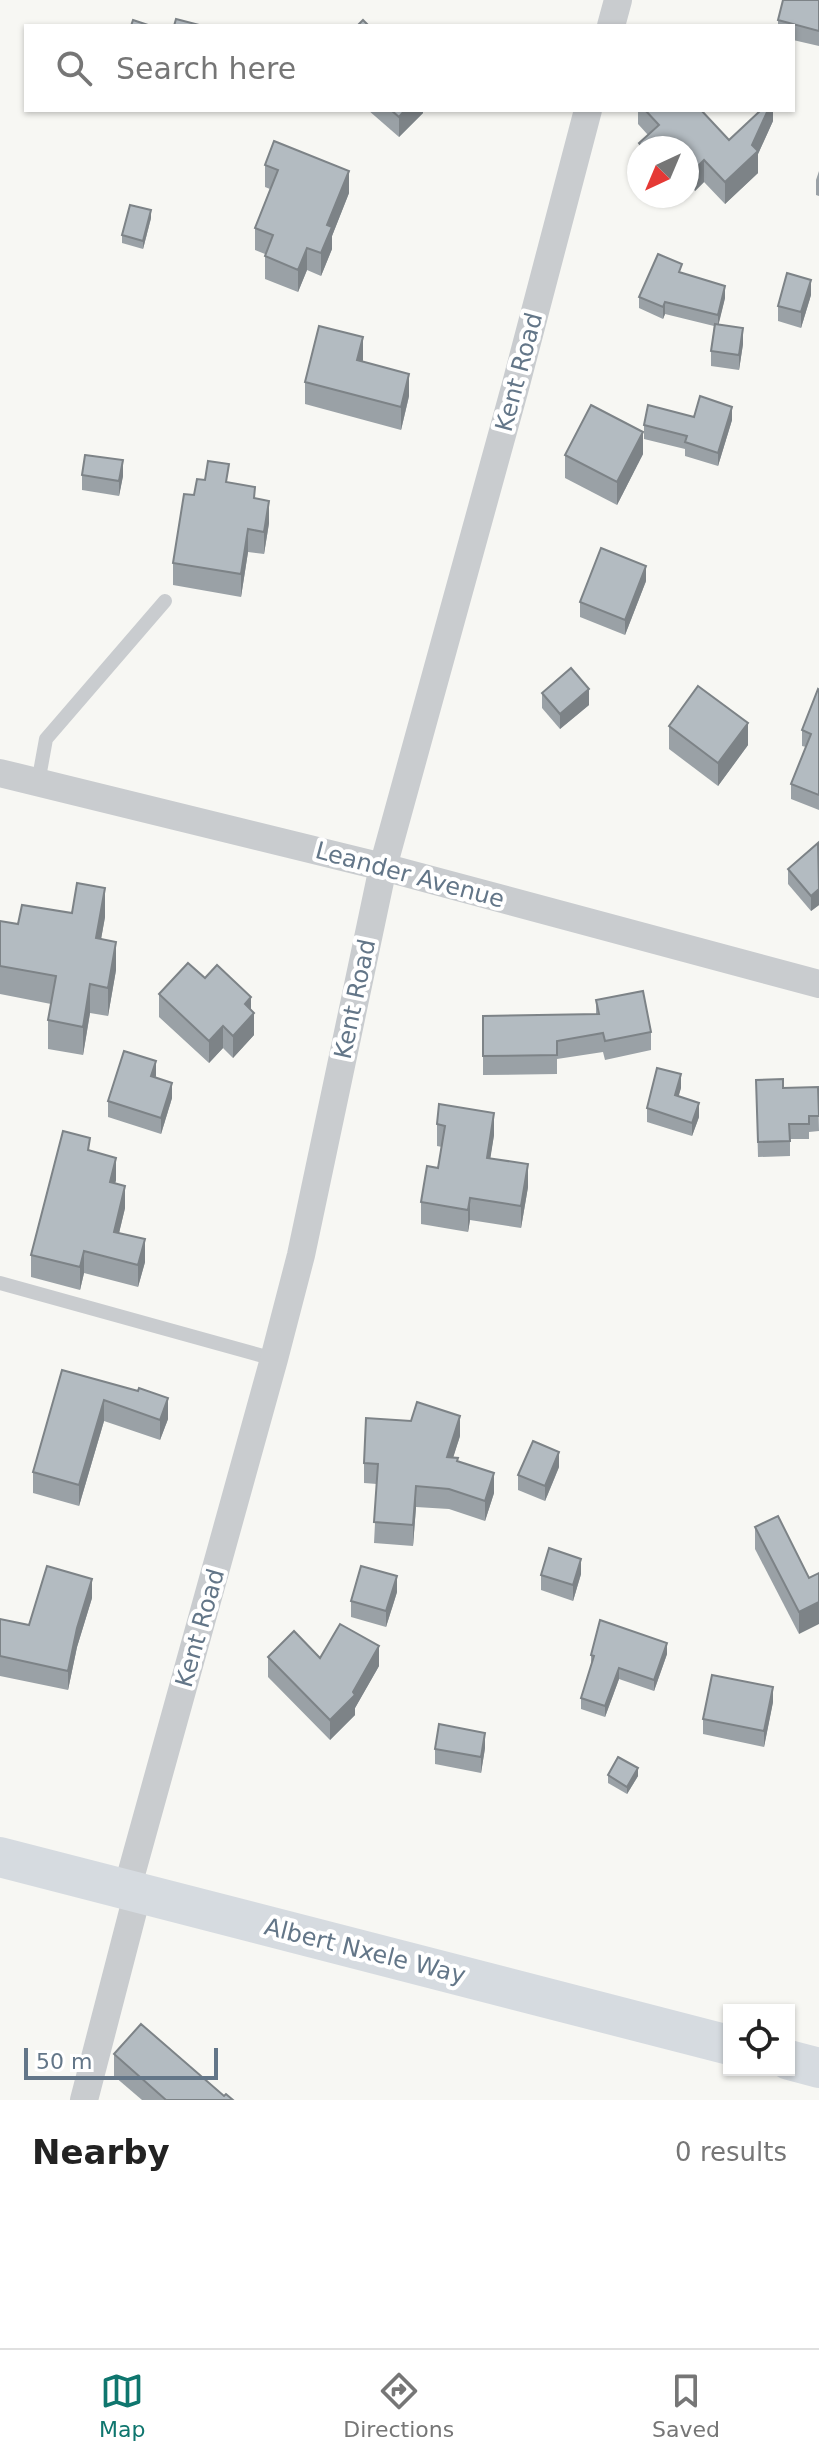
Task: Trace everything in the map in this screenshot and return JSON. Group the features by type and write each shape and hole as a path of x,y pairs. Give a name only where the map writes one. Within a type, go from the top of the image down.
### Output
{"main road":[{"name":"Albert Nxele Way","path":"0,1857 723,2043"},
{"path":"795,2062 819,2068"}],"street":[{"path":"612,24 618,0"},
{"name":"Kent Road","path":"84,2100 132,1891 301,1255 383,867 587,112"},
{"name":"Leander Avenue","path":"0,773 383,867 819,984"}],"lane":[{"path":"38,783 46,739 165,601"},
{"path":"0,1283 274,1359"}],"building":[{"path":"783,0 819,0 819,31 778,20"},
{"path":"176,19 195,24 175,24"},
{"path":"647,112 703,112 729,140 759,112 767,112 752,145 758,151 725,182 704,160 699,165 699,136 647,136 659,125"},
{"path":"274,141 349,171 327,225 332,227 321,253 307,248 298,270 265,256 273,235 255,228 278,170 265,165"},
{"path":"130,205 151,210 143,241 122,235"},
{"path":"658,254 682,264 679,272 725,286 718,315 665,302 663,307 639,297"},
{"path":"787,273 811,280 801,312 778,306"},
{"path":"715,324 743,328 739,355 711,351"},
{"path":"319,326 363,337 357,360 409,374 401,407 305,382"},
{"path":"700,396 732,407 718,453 685,442 687,436 644,425 648,405 694,417"},
{"path":"591,405 643,432 617,482 565,455"},
{"path":"85,455 123,460 119,481 82,475"},
{"path":"208,461 229,464 226,482 255,487 254,498 269,501 264,532 248,529 241,574 173,563 184,494 194,495 197,479 205,480"},
{"path":"601,548 646,566 625,620 580,602"},
{"path":"571,668 589,689 560,714 542,693"},
{"path":"698,686 748,723 718,763 669,726"},
{"path":"818,689 819,795 791,784 811,734 802,730"},
{"path":"818,843 819,889 811,896 788,869"},
{"path":"77,883 105,888 96,938 116,942 108,988 90,984 83,1027 48,1020 56,976 0,966 0,921 18,924 22,905 72,913"},
{"path":"188,963 205,978 217,965 251,997 245,1004 254,1013 233,1036 223,1026 209,1041 159,994"},
{"path":"643,991 651,1032 605,1041 603,1033 557,1041 557,1055 483,1056 483,1016 599,1014 596,1000"},
{"path":"124,1051 156,1061 151,1076 172,1083 161,1118 108,1101"},
{"path":"657,1068 681,1074 675,1095 699,1103 692,1123 647,1108"},
{"path":"783,1079 783,1088 818,1087 819,1116 809,1116 809,1124 789,1124 790,1141 758,1142 756,1080"},
{"path":"439,1104 494,1113 487,1158 528,1164 521,1206 470,1198 468,1210 421,1202 427,1166 438,1168 445,1126 437,1124"},
{"path":"63,1131 90,1138 88,1150 116,1158 110,1182 125,1186 114,1232 145,1239 138,1265 84,1251 80,1267 31,1255"},
{"path":"62,1370 168,1398 160,1420 104,1400 79,1485 33,1472"},
{"path":"417,1402 460,1416 447,1457 458,1458 457,1461 494,1473 485,1501 449,1489 416,1486 413,1525 374,1522 378,1464 364,1463 366,1418 411,1421"},
{"path":"533,1441 559,1452 545,1486 518,1475"},
{"path":"778,1516 809,1578 819,1573 819,1602 799,1612 755,1527"},
{"path":"549,1548 581,1559 573,1585 541,1575"},
{"path":"47,1566 92,1579 68,1671 0,1656 0,1619 29,1625"},
{"path":"361,1566 397,1576 386,1611 351,1601"},
{"path":"600,1620 667,1643 654,1680 619,1668 605,1706 581,1698 594,1656 591,1655"},
{"path":"340,1624 379,1646 353,1692 355,1695 330,1720 268,1657 294,1631 320,1658"},
{"path":"712,1675 773,1687 764,1731 703,1719"},
{"path":"439,1724 485,1733 481,1757 435,1749"},
{"path":"618,1757 638,1768 627,1787 608,1775"},
{"path":"141,2024 224,2096 226,2094 233,2100 166,2100 114,2054"}]}
